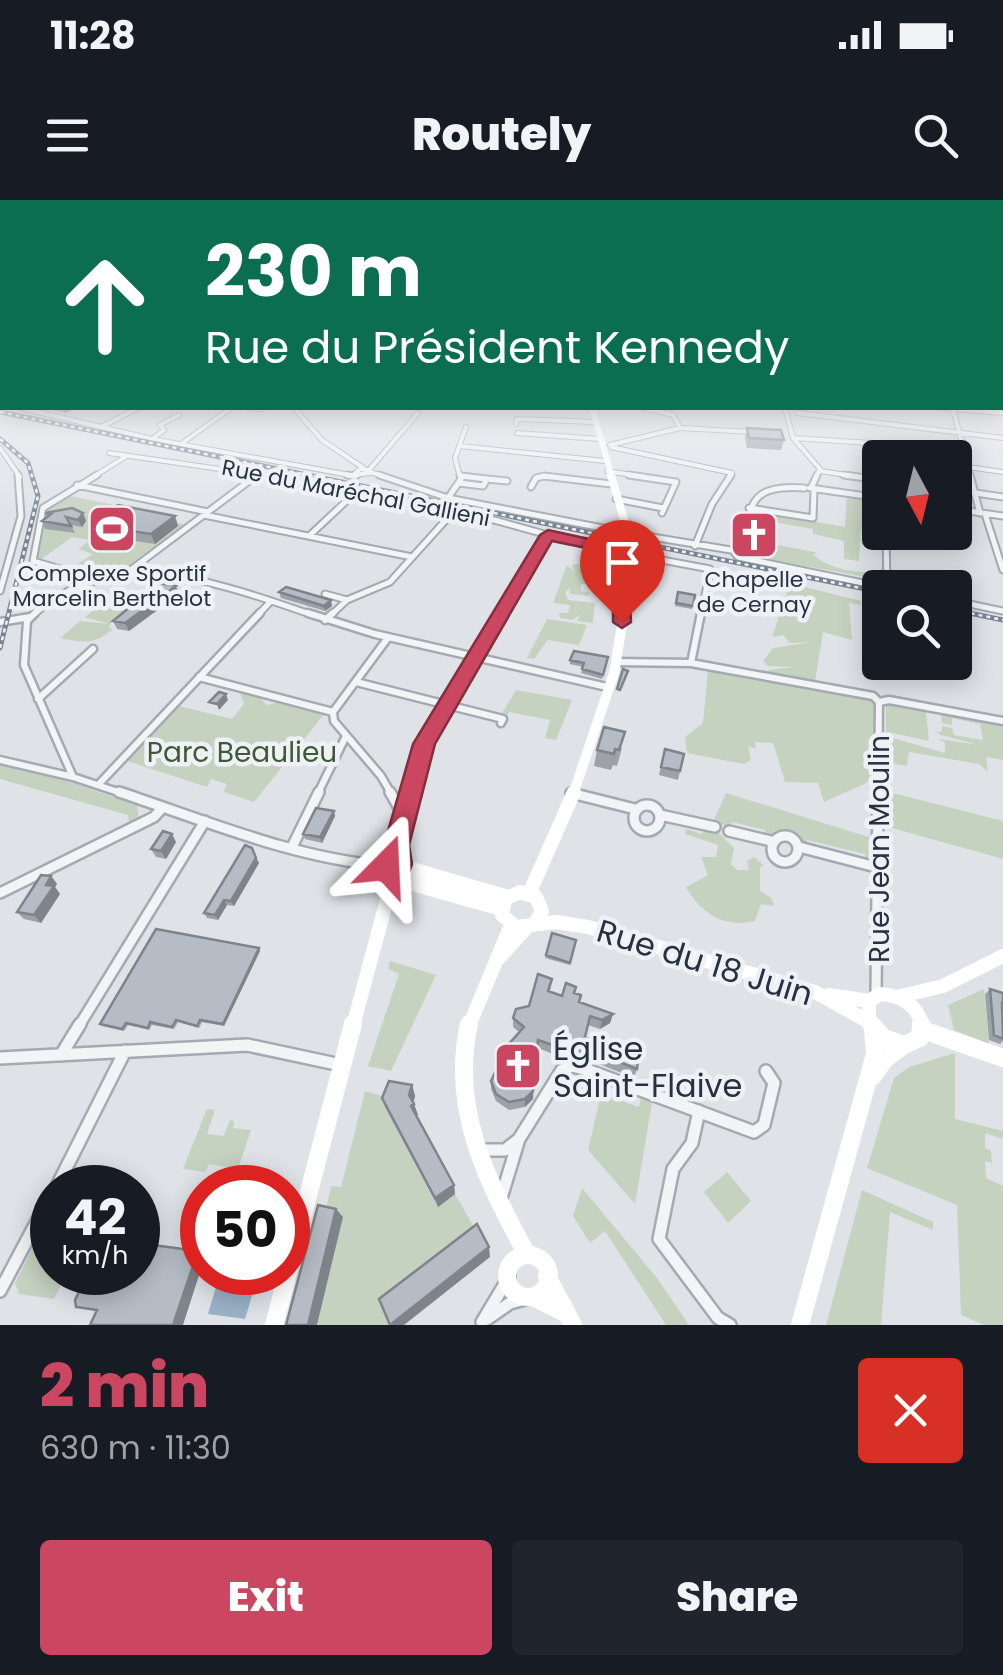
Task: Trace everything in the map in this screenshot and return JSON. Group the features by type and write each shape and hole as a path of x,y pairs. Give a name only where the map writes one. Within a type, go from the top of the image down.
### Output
{"street":[{"path":"82,422 181,444 368,472 448,498 622,528 733,552 738,558 862,583"},
{"path":"103,426 112,422"},
{"path":"152,438 164,430 160,425 166,422"},
{"path":"181,444 212,422"},
{"path":"305,422 355,470"},
{"path":"368,472 411,422"},
{"path":"0,760 72,777 204,822 392,875 505,903 529,894 537,885 616,662 622,622 622,567 615,549 622,528 596,422 544,422"},
{"path":"676,422 680,428"},
{"path":"788,422 792,436 820,472 862,478"},
{"path":"870,422 1003,438"},
{"path":"956,422 961,440"},
{"path":"448,498 460,479 456,458 466,427"},
{"path":"460,446 605,447 680,428 760,432"},
{"path":"517,433 732,473 712,504 695,546"},
{"path":"779,433 862,442"},
{"path":"0,448 16,464 26,492 0,591"},
{"name":"Rue du Maréchal Gallieni","path":"109,452 357,491 615,549"},
{"path":"125,457 44,506 32,559 90,578 192,581 388,639 607,687"},
{"path":"972,468 1003,472"},
{"path":"607,471 676,482 662,511 616,500"},
{"path":"733,552 742,546 749,508 779,490 808,486 820,472"},
{"path":"124,576 259,473"},
{"path":"530,487 536,478 544,476 612,484"},
{"path":"460,479 483,486 487,479 507,481"},
{"path":"972,484 1003,570"},
{"path":"77,485 412,557"},
{"path":"788,485 862,495"},
{"path":"749,508 813,518 808,486"},
{"path":"309,536 357,491"},
{"path":"974,493 1003,497"},
{"path":"325,620 348,600 390,582 454,512"},
{"path":"972,512 1003,516"},
{"path":"274,1325 424,744 548,535"},
{"path":"615,549 644,562"},
{"path":"0,550 11,552"},
{"path":"622,567 662,560 710,569 691,663"},
{"path":"0,622 27,621 90,578"},
{"path":"325,594 348,600"},
{"path":"98,785 270,602"},
{"path":"972,605 1003,611"},
{"path":"27,621 24,665 72,777"},
{"path":"388,639 333,712 334,721 381,776 404,817"},
{"path":"38,699 93,649"},
{"path":"616,662 691,663 873,696 879,702 889,700 1003,721"},
{"path":"199,678 333,712"},
{"path":"356,682 504,719 501,723"},
{"name":"Rue Jean Moulin","path":"872,998 876,866 880,852 879,702"},
{"path":"292,847 346,736"},
{"path":"571,793 635,810 651,808 660,814 715,827"},
{"path":"0,893 154,817 164,807"},
{"path":"635,810 632,820 646,830 658,828 660,814"},
{"path":"61,1055 204,822"},
{"path":"728,830 771,841 786,838 799,847 876,866"},
{"path":"771,841 771,850 784,860 796,859 799,847"},
{"path":"529,894 542,906 588,926"},
{"path":"505,903 524,925"},
{"path":"542,906 496,960 476,1006 463,1052 463,1102 476,1149 496,1190 516,1256 513,1289 570,1320"},
{"name":"Rue du 18 Juin","path":"524,925 588,926 815,992 871,1025"},
{"path":"868,1084 884,1059 904,1045 918,1041 924,998 1003,956"},
{"path":"815,992 872,998 944,986"},
{"path":"896,995 921,1022 1003,1058"},
{"path":"800,1325 876,1050 871,1025 872,998"},
{"path":"871,1025 884,1038 904,1045"},
{"path":"0,1058 248,1045 342,1065"},
{"path":"67,1165 125,1051"},
{"path":"496,1190 519,1139 562,1070 572,1066 754,1132 764,1125 774,1083 766,1070"},
{"path":"699,1111 692,1143 674,1170 659,1239 718,1318 730,1325"},
{"path":"476,1149 505,1150 519,1139"},
{"path":"0,1291 30,1235"},
{"path":"516,1256 540,1258 570,1320"},
{"path":"481,1324 516,1256"},
{"path":"481,1324 510,1303 544,1290 547,1276"}],"green space":[{"path":"847,495 862,498 859,561 844,559 844,541 813,534 813,529 762,520 749,527 751,512 755,511 845,527"},
{"name":"Complexe Sportif Marcelin Berthelot","path":"71,496 187,525 146,557 120,570 89,573 70,569 93,554 79,549 90,540 72,537 40,560 36,557 48,509"},
{"path":"770,535 776,537 773,544 814,552 836,567 862,572 862,576 750,556 745,551 747,543 767,545"},
{"path":"583,564 596,578 595,584 581,584 581,591 589,592 589,596 570,594 569,588 565,593 568,600 595,603 593,623 577,621 580,615 572,620 560,618 559,613 568,613 570,605 553,603 567,565 576,573 571,565"},
{"path":"769,578 861,601 861,605 849,603 852,640 823,632 815,682 772,674 768,670 794,667 768,666 763,661 773,648 812,642 790,643 783,635 772,637 788,590 767,584"},
{"path":"118,591 146,597 111,623 109,628 113,629 100,638 82,642 60,638 80,621 108,624 85,617"},
{"path":"547,619 587,625 579,645 548,640 534,659 527,658"},
{"path":"708,670 870,699 875,703 873,780 824,802 818,783 785,782 773,743 755,742 756,749 748,746 751,760 744,764 687,753 685,737 703,723"},
{"path":"516,690 572,700 556,740 545,738 550,720 509,712 507,717 501,715"},
{"name":"Parc Beaulieu","path":"240,692 261,698 266,705 280,702 325,713 254,802 224,792 227,784 211,779 207,787 127,761 179,706 232,719 244,704"},
{"path":"893,704 926,712 929,741 893,733 893,738 945,753 945,743 939,739 979,745 941,735 936,731 942,732 942,726 952,728 954,735 983,740 980,724 952,718 952,725 942,723 941,713 1003,725 1003,760 986,757 988,772 979,764 909,752 907,766 886,762 886,706"},
{"path":"0,766 64,780 137,805 139,817 129,823 128,815 0,779"},
{"path":"885,791 1003,821 1003,859 885,826"},
{"path":"726,793 872,838 872,862 865,860 865,854 807,840 806,845 784,835 765,835 765,830 732,822 731,827 713,822"},
{"path":"704,827 715,829 734,848 731,864 737,870 749,870 747,861 754,857 764,866 760,867 760,891 771,898 774,906 761,904 755,921 733,922 713,916 686,887 708,875 701,857 716,857 718,845 685,834 686,829 702,834"},
{"path":"390,961 436,975 391,1071 368,1066 399,974 388,969"},
{"path":"984,989 989,1044 954,1030 948,1005"},
{"path":"955,1053 955,1119 1003,1131 1003,1139 985,1133 985,1148 991,1151 992,1163 985,1161 986,1178 1003,1186 1003,1325 984,1325 961,1315 957,1205 867,1168 894,1078 909,1067"},
{"path":"365,1091 391,1099 386,1109 437,1206 455,1194 479,1236 394,1325 317,1325 342,1218 325,1214 331,1186 341,1187"},
{"path":"601,1094 639,1107 641,1098 652,1102 635,1204 588,1150"},
{"path":"207,1109 215,1110 207,1134 224,1136 230,1120 234,1121 233,1128 251,1130 239,1165 185,1165"},
{"path":"727,1172 751,1201 728,1223 704,1192"},
{"path":"582,1188 657,1278 689,1325 666,1325 605,1231 590,1243 573,1216"},
{"path":"862,1190 933,1222 933,1230 890,1212 881,1325 826,1325"},
{"path":"30,1253 30,1295 56,1295 54,1299 19,1294 15,1283"}],"water":[{"path":"214,1295 252,1295 245,1319 208,1314"}],"building":[{"path":"747,428 781,430 784,440 749,438"},
{"path":"118,505 175,516 151,534 104,527 109,524 94,521"},
{"path":"72,508 83,513 78,520 66,517 71,526 42,521 51,514 45,513"},
{"path":"159,583 176,586 125,623 113,621"},
{"path":"286,587 331,600 324,606 279,592"},
{"path":"678,592 695,595 693,606 676,603"},
{"path":"574,651 608,657 603,675 582,669 584,663 570,660"},
{"path":"623,669 628,671 620,690 617,689"},
{"path":"219,692 226,694 217,704 209,702"},
{"path":"604,727 625,732 614,754 597,750"},
{"path":"665,749 684,754 680,771 661,767"},
{"path":"316,808 334,811 320,837 303,834"},
{"path":"163,831 172,834 161,851 151,849"},
{"path":"245,845 252,848 256,858 231,901 224,900 215,915 204,913"},
{"path":"41,875 51,876 46,885 54,886 34,915 17,912"},
{"path":"156,929 259,948 223,1024 200,1020 197,1026 176,1020 172,1027 150,1022 148,1028 126,1023 122,1029 100,1024"},
{"path":"552,933 576,940 570,963 546,955"},
{"path":"538,974 552,979 548,991 562,996 566,983 576,987 574,993 581,995 579,1002 613,1014 602,1020 590,1016 585,1037 638,1061 637,1069 565,1041 561,1048 538,1040 533,1091 525,1099 509,1102 496,1094 491,1081 508,1045 524,1027 513,1018 516,1009 529,1006"},
{"path":"990,989 1003,993 1003,1039 994,1035"},
{"path":"389,1081 412,1085 411,1106 454,1185 435,1198 382,1098"},
{"path":"318,1205 336,1209 308,1325 286,1325 294,1295 310,1295 310,1235"},
{"path":"477,1224 489,1247 390,1325 379,1299"},
{"path":"160,1246 180,1249 180,1295 183,1295 173,1325 90,1325 97,1310 76,1307 78,1295 160,1295"}],"railway":[{"path":"46,422 862,588"},
{"path":"0,439 28,463 38,496 0,648"},
{"path":"972,614 1003,620"}],"place":[{"name":"Complexe Sportif Marcelin Berthelot","path":"112,529"},
{"name":"Chapelle de Cernay","path":"754,535"},
{"name":"Église Saint-Flaive","path":"518,1066"}],"route":[{"path":"386,866 400,864 396,845 424,744 548,535 601,547 622,567 622,622"}]}
